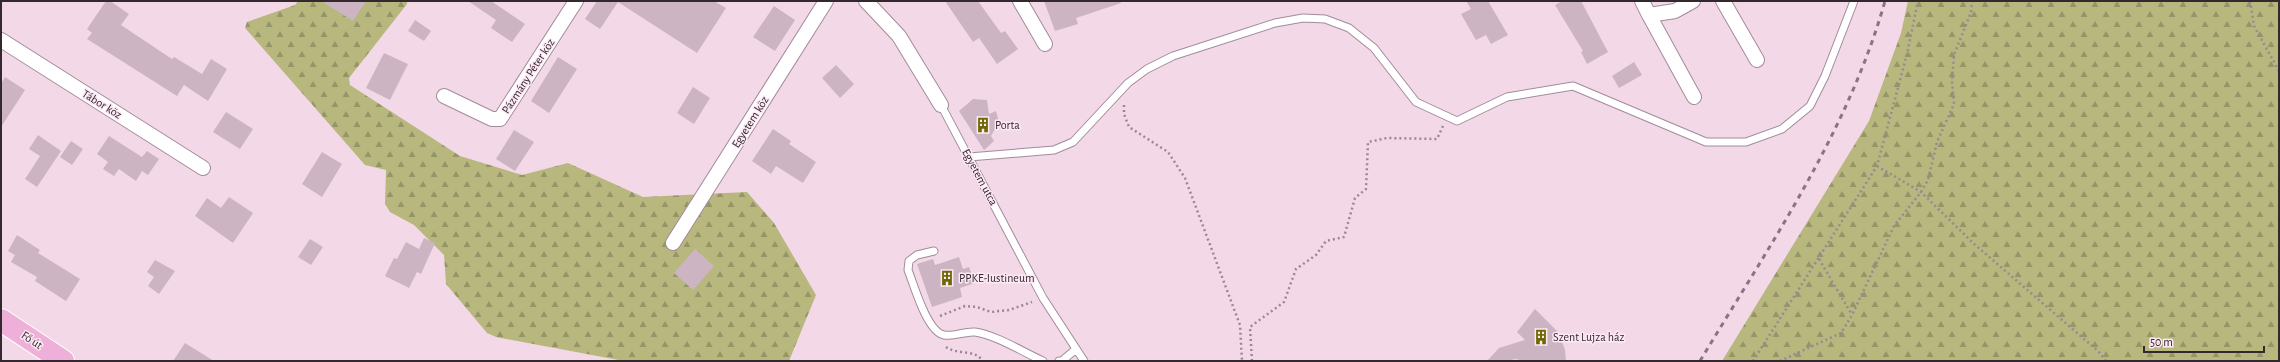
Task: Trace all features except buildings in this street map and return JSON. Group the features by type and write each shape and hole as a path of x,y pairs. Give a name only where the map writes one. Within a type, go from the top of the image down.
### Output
{"main road":[{"name":"Fő út","path":"1,320 63,361"}],"street":[{"name":"Pázmány Péter köz","path":"444,96 492,119 500,119 576,1"},
{"name":"Egyetem köz","path":"673,243 826,1"},
{"name":"Egyetem utca","path":"866,1 899,36 941,105"},
{"path":"1020,1 1045,44"},
{"path":"1642,1 1694,97"},
{"path":"1649,15 1675,10 1693,1"},
{"path":"1723,1 1757,60"},
{"name":"Tábor köz","path":"1,40 203,168"}],"lane":[{"path":"969,156 1054,150 1073,142 1128,83 1147,69 1180,54 1275,23 1302,18 1326,19 1349,28 1374,48 1416,102 1457,121 1507,97 1572,86 1706,142 1746,142 1782,130 1810,106 1825,76 1854,1"},
{"name":"Egyetem utca","path":"941,105 1044,298 1084,361"},
{"path":"934,251 917,255 909,262 908,270 928,321 935,329 944,335 975,332 1000,341 1043,361"},
{"path":"1059,361 1076,349"}],"path":[{"path":"1753,361 1877,166 1907,54 1918,1"},
{"path":"1780,361 1841,333 1852,315 1894,226 1921,192 1928,180 1937,142 1954,104 1952,81 1954,55 1971,12 1972,1"},
{"path":"2250,1 2254,26 2279,71"},
{"path":"1128,83 1124,100 1124,114 1129,127 1168,152 1188,184 1240,325 1242,361"},
{"path":"1252,361 1250,327 1284,302 1296,269 1316,255 1326,241 1344,237 1355,198 1366,189 1368,142 1387,138 1437,139 1448,116"},
{"path":"1877,166 1921,192 1973,242 2098,351 2106,361"},
{"path":"1818,259 1852,315"},
{"path":"928,321 965,306 977,307 991,312 1009,310 1044,298"},
{"path":"944,335 944,345 952,352 975,354 982,361"}],"green space":[{"path":"298,1 407,1 407,4 349,78 350,85 460,156 522,175 568,163 643,197 747,192 774,223 816,295 789,361 624,361 496,337 487,333 446,284 444,255 414,225 390,212 385,204 386,170 365,165 245,28 247,22 295,5"},
{"path":"1908,1 2279,1 2279,361 1722,361 1869,121 1901,33"}],"railway":[{"path":"1700,361 1779,231 1828,142 1850,96 1869,49 1885,1"}],"place":[{"name":"Porta","path":"983,125"},
{"name":"PPKE-Iustineum","path":"947,278"},
{"name":"Szent Lujza ház","path":"1541,337"}]}
